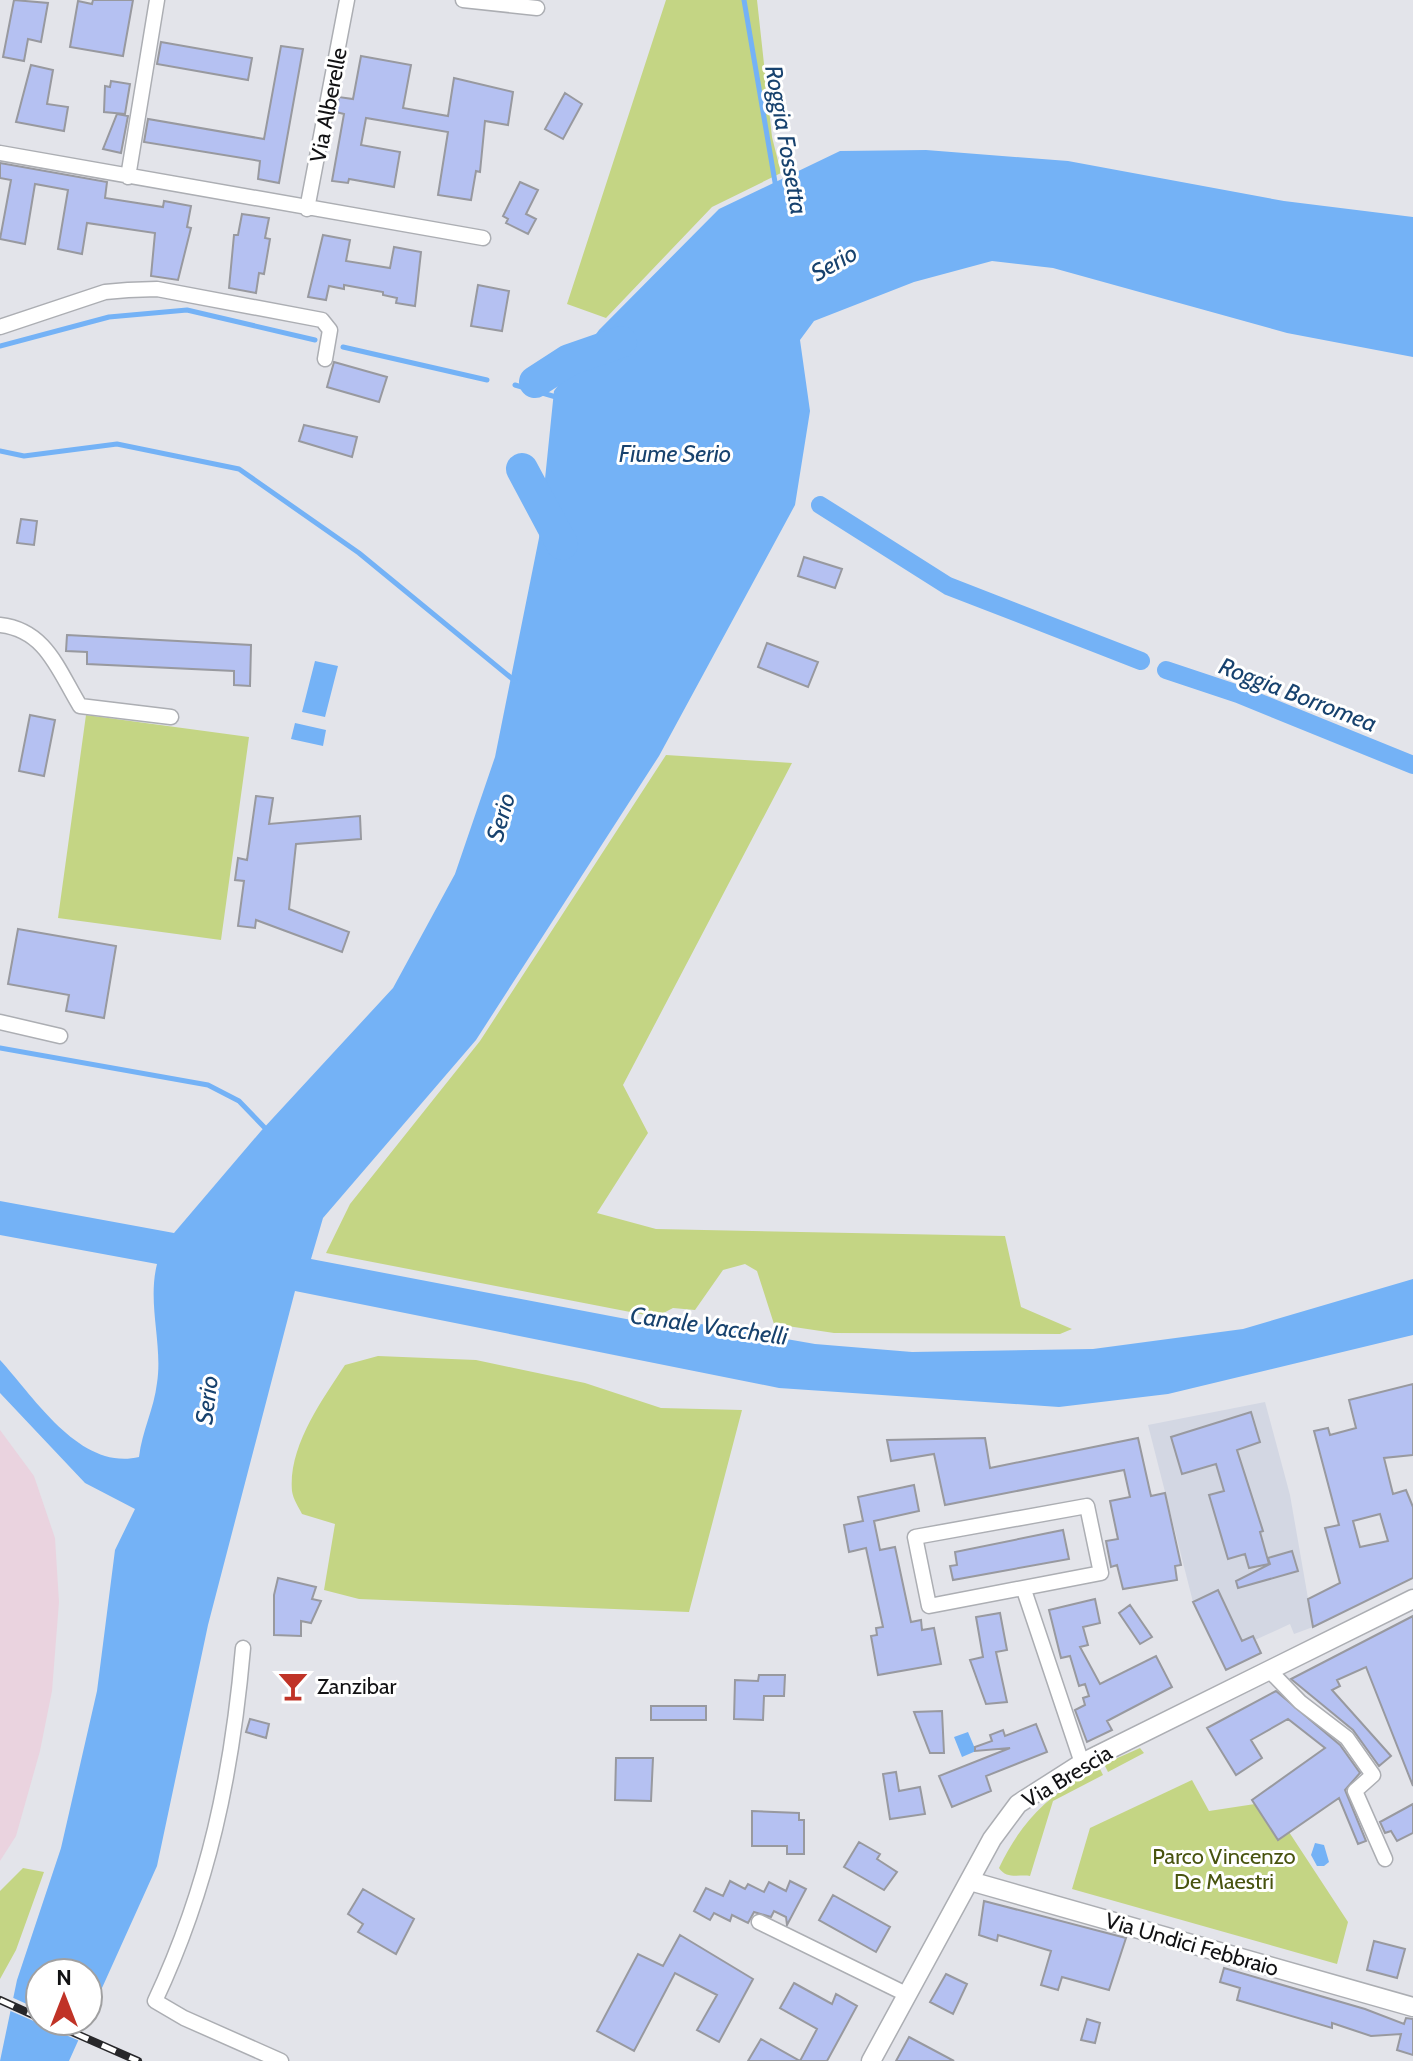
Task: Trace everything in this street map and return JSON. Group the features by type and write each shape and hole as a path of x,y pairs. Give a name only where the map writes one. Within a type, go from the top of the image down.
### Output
{"street":[{"path":"128,177 157,0"},
{"name":"Via Alberelle","path":"307,209 347,0"},
{"path":"463,0 537,8"},
{"path":"0,153 483,238"},
{"path":"0,327 105,292 157,289 322,320 330,330 325,359"},
{"path":"0,625 20,627 41,642 80,706 171,717"},
{"path":"0,1022 60,1036"},
{"path":"1087,1506 1101,1573 1024,1590 929,1606 915,1537 1087,1506"},
{"path":"1024,1590 1082,1763"},
{"name":"Via Brescia","path":"871,2061 999,1829 1018,1804 1082,1763 1413,1599"},
{"path":"243,1648 237,1725 215,1841 179,1954 155,2001 184,2018 281,2061"},
{"path":"1269,1670 1300,1702 1347,1738 1373,1775 1355,1791 1385,1859"},
{"name":"Via Undici Febbraio","path":"970,1881 1413,2007"},
{"path":"759,1922 908,1995"}],"shaded area":[{"path":"1265,1402 1290,1495 1313,1627 1294,1634 1290,1624 1255,1640 1253,1636 1242,1641 1218,1590 1193,1602 1148,1425"},
{"path":"0,1430 34,1476 55,1538 59,1602 52,1691 40,1751 16,1836 0,1861"}],"green space":[{"path":"666,0 757,0 772,137 781,173 712,207 606,318 567,304"},
{"path":"86,715 249,737 221,940 58,918"},
{"path":"666,755 792,763 623,1085 648,1133 597,1213 656,1229 1005,1236 1021,1307 1072,1329 1060,1334 834,1333 774,1324 757,1271 745,1264 723,1270 695,1310 673,1308 656,1317 326,1253 350,1204 480,1041"},
{"path":"378,1356 476,1360 585,1383 661,1408 742,1410 689,1612 359,1599 324,1590 335,1524 302,1514 292,1491 295,1458 308,1425 345,1365"},
{"path":"1140,1748 1144,1753 1108,1772 1104,1764"},
{"path":"1099,1767 1103,1775 1053,1801 1030,1876 1002,1872 999,1868 1008,1851 1040,1808 1067,1786"},
{"name":"Parco Vincenzo De Maestri","path":"1192,1780 1209,1811 1255,1804 1289,1832 1348,1922 1337,1964 1072,1889 1090,1828"},
{"path":"23,1868 44,1872 16,1950 0,1979 0,1891"}],"water":[{"name":"Fiume Serio","path":"926,150 1068,161 1284,201 1413,217 1413,357 1287,333 1053,268 992,261 914,282 814,321 800,340 810,411 795,505 659,756 476,1040 323,1218 311,1259 684,1330 695,1323 815,1344 912,1352 1093,1349 1243,1329 1413,1279 1413,1335 1168,1394 1059,1407 779,1388 295,1291 208,1625 157,1866 104,1984 104,1957 25,1957 61,1848 97,1691 115,1550 135,1509 85,1483 0,1393 0,1360 60,1428 78,1442 97,1453 118,1458 139,1457 158,1368 154,1294 157,1264 0,1235 0,1201 174,1233 261,1131 393,988 455,874 495,757 539,538 554,391 599,330 719,209 840,151"},
{"path":"315,661 338,666 325,717 302,712"},
{"path":"295,723 326,730 323,746 291,739"},
{"path":"968,1732 976,1751 962,1757 954,1737"},
{"path":"1315,1843 1324,1845 1329,1862 1324,1866 1317,1866 1311,1855"},
{"name":"Fiume Serio","path":"24,1959 24,2037 80,2037 69,2061 0,2061"}],"pier":[{"path":"9,1996 24,2003 24,2017 6,2009"}],"building":[{"path":"14,0 48,3 41,42 28,39 24,61 3,57"},
{"path":"93,0 133,0 123,56 70,47 78,1 92,4"},
{"path":"161,42 252,58 248,80 157,64"},
{"path":"281,46 303,49 279,183 258,179 260,161 144,142 148,119 264,139"},
{"path":"361,56 411,65 403,108 448,116 454,78 513,92 508,125 485,121 480,172 476,171 471,200 438,195 448,132 366,118 361,145 400,152 394,187 349,179 348,183 332,181 344,114 336,112 339,97 353,99"},
{"path":"31,65 53,70 47,104 68,107 64,131 16,122"},
{"path":"111,81 130,84 125,114 104,112 105,86 110,87"},
{"path":"565,93 582,104 563,139 545,129"},
{"path":"117,114 128,116 121,153 103,149"},
{"path":"0,163 107,182 105,198 163,207 164,201 191,206 187,227 191,228 178,280 151,276 155,233 87,223 82,254 58,249 68,190 35,184 25,244 0,239 11,180 0,178"},
{"path":"520,182 538,190 526,214 536,219 528,234 506,223 508,219 503,216"},
{"path":"242,214 269,218 265,238 270,239 264,274 259,273 256,293 229,288 234,235 238,235"},
{"path":"323,235 350,240 346,261 390,268 394,247 421,252 415,306 396,303 397,298 383,295 383,292 344,285 344,289 329,286 326,300 308,297"},
{"path":"478,285 509,291 502,331 471,326"},
{"path":"334,362 387,377 379,402 327,387"},
{"path":"304,425 357,437 352,457 299,441"},
{"path":"21,519 37,521 34,545 17,543"},
{"path":"804,557 842,569 835,588 798,576"},
{"path":"67,635 251,645 250,686 234,685 234,671 87,664 87,652 66,651"},
{"path":"767,643 818,662 808,687 758,667"},
{"path":"30,715 55,720 44,776 19,771"},
{"path":"256,796 273,798 269,824 360,816 361,839 296,844 289,909 349,932 342,952 256,920 255,928 238,926 244,881 235,880 238,858 247,860"},
{"path":"18,929 116,946 104,1018 66,1011 69,995 8,984"},
{"path":"1413,1384 1413,1455 1384,1458 1393,1494 1406,1490 1413,1507 1413,1578 1313,1627 1308,1599 1340,1583 1325,1528 1339,1525 1314,1431 1328,1428 1330,1435 1356,1428 1349,1400","holes":["1380,1514 1388,1541 1360,1547 1353,1521"]},
{"path":"1251,1412 1260,1442 1237,1450 1263,1531 1260,1532 1269,1564 1249,1568 1245,1554 1228,1559 1209,1495 1224,1491 1216,1464 1182,1474 1171,1437"},
{"path":"985,1438 990,1468 1138,1438 1151,1496 1165,1493 1181,1565 1175,1566 1177,1580 1123,1589 1117,1565 1111,1567 1106,1541 1118,1539 1110,1501 1130,1497 1124,1470 945,1505 934,1454 891,1461 887,1440"},
{"path":"914,1485 919,1511 874,1521 880,1550 895,1547 911,1622 921,1620 922,1630 934,1628 941,1664 878,1675 871,1636 877,1635 876,1628 883,1627 866,1548 849,1552 844,1525 863,1521 858,1497"},
{"path":"1063,1530 1069,1559 953,1580 950,1566 957,1565 955,1552"},
{"path":"1292,1551 1298,1571 1238,1588 1236,1581 1270,1564 1268,1558"},
{"path":"278,1578 316,1587 312,1599 321,1601 311,1623 301,1621 301,1636 274,1635 274,1595"},
{"path":"1218,1590 1242,1641 1253,1636 1261,1653 1226,1670 1193,1602"},
{"path":"1095,1599 1100,1623 1083,1627 1088,1645 1080,1647 1100,1684 1156,1656 1172,1687 1107,1721 1112,1730 1087,1742 1075,1710 1085,1705 1083,1698 1089,1696 1085,1684 1079,1686 1070,1656 1061,1658 1049,1610"},
{"path":"1130,1605 1152,1637 1140,1644 1119,1613"},
{"path":"1000,1613 1007,1650 996,1652 1007,1702 986,1704 970,1660 983,1657 976,1617"},
{"path":"1413,1616 1413,1786 1366,1667 1337,1680 1340,1686 1332,1690 1391,1756 1379,1766 1353,1730 1291,1679"},
{"path":"759,1675 785,1675 784,1696 764,1696 763,1720 734,1719 735,1680 758,1681"},
{"path":"1276,1691 1340,1745 1360,1773 1345,1790 1366,1841 1358,1844 1339,1798 1278,1840 1252,1800 1325,1748 1288,1719 1251,1740 1262,1758 1236,1775 1207,1728"},
{"path":"651,1706 706,1706 706,1720 651,1720"},
{"path":"942,1711 944,1753 930,1753 914,1712"},
{"path":"250,1719 269,1724 266,1738 246,1732"},
{"path":"1036,1724 1047,1752 986,1776 991,1791 952,1807 939,1776 1010,1748 975,1751 975,1747 992,1741 990,1735 1003,1730 1005,1736"},
{"path":"616,1758 653,1758 651,1801 615,1800"},
{"path":"896,1772 899,1791 920,1787 925,1814 890,1819 883,1774"},
{"path":"1413,1804 1413,1833 1397,1841 1391,1831 1385,1833 1380,1822"},
{"path":"752,1811 799,1813 799,1820 804,1820 804,1854 787,1854 787,1846 752,1846"},
{"path":"859,1842 880,1854 877,1859 897,1872 884,1890 844,1867"},
{"path":"730,1881 745,1889 748,1884 764,1892 769,1882 786,1891 790,1881 806,1889 787,1925 786,1917 774,1911 771,1917 754,1912 748,1923 732,1915 730,1921 714,1913 710,1920 694,1911 706,1888 723,1896"},
{"path":"363,1889 414,1919 396,1954 358,1932 363,1924 348,1914"},
{"path":"833,1895 890,1927 876,1952 819,1920"},
{"path":"984,1901 1126,1938 1109,1990 1062,1977 1058,1990 1041,1985 1051,1951 998,1935 997,1941 979,1935"},
{"path":"680,1935 753,1979 719,2042 697,2030 717,1995 675,1973 634,2051 597,2031 638,1954 663,1966"},
{"path":"1374,1941 1405,1949 1397,1978 1367,1970"},
{"path":"1224,1968 1365,2009 1404,2024 1406,2018 1413,2019 1413,2055 1397,2050 1401,2034 1371,2036 1332,2023 1332,2028 1237,2000 1240,1988 1220,1982"},
{"path":"946,1974 967,1984 953,2014 930,2002"},
{"path":"794,1983 832,2004 836,1994 857,2006 827,2061 800,2061 817,2029 780,2008"},
{"path":"1087,2019 1100,2023 1095,2043 1081,2040"},
{"path":"909,2037 954,2061 896,2061"},
{"path":"761,2039 800,2061 748,2061"}],"waterway":[{"name":"Roggia Fossetta","path":"744,0 776,188"},
{"path":"0,346 109,317 187,310 315,340"},
{"path":"535,382 569,360 621,342"},
{"path":"343,347 487,380"},
{"path":"515,385 556,397"},
{"path":"0,451 24,456 117,444 239,469 359,553 515,681"},
{"path":"522,469 562,544"},
{"path":"820,505 948,586 1141,661"},
{"name":"Roggia Borromea","path":"1166,670 1238,694 1413,765"},
{"path":"0,1048 208,1085 239,1101 264,1127"}],"railway":[{"path":"0,2000 24,2011"},
{"path":"83,2037 138,2061"}],"place":[{"name":"Zanzibar","path":"293,1686"}],"water label":[{"name":"Serio","path":"834,263"},
{"name":"Serio","path":"501,817"},
{"name":"Canale Vacchelli","path":"709,1326"},
{"name":"Serio","path":"207,1400"}]}
